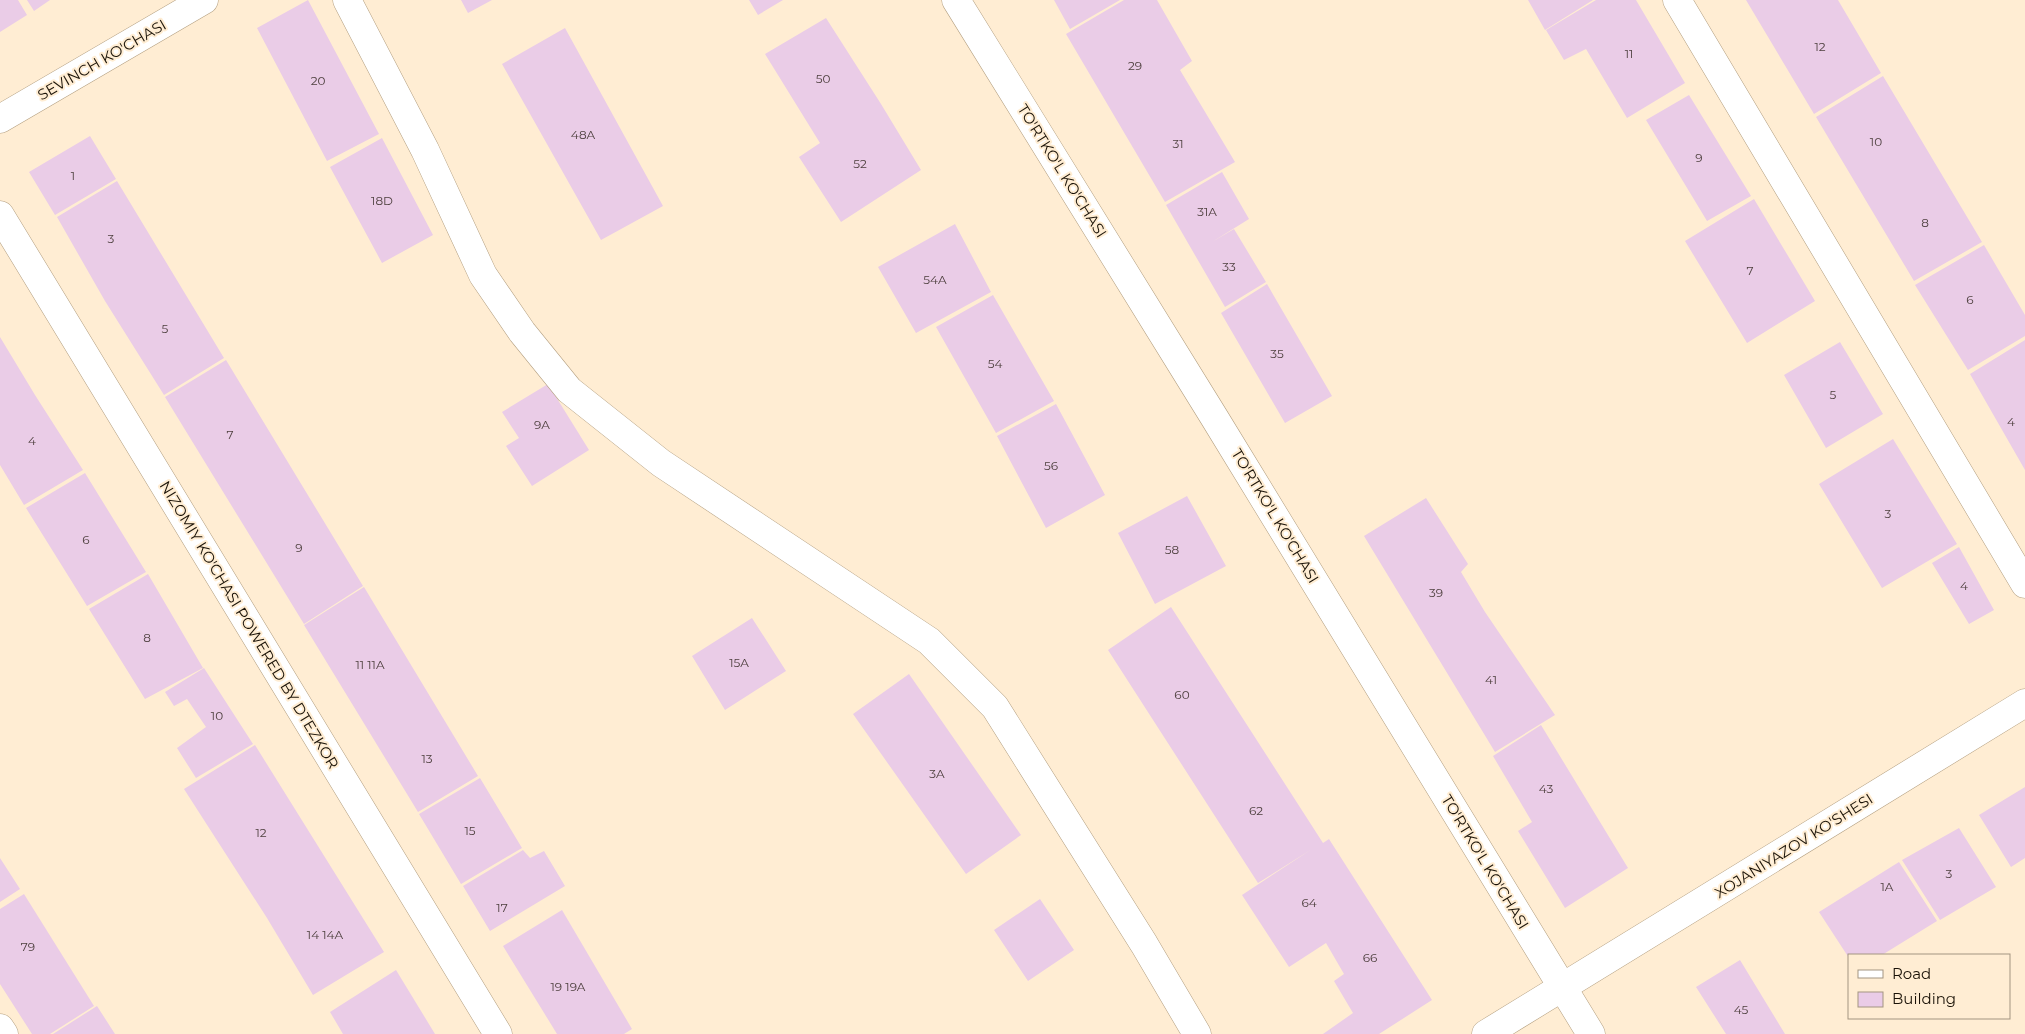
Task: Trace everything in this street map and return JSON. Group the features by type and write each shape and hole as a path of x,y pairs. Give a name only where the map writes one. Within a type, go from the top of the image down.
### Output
{"street":[{"name":"SEVINCH KO'CHASI","path":"0,119 204,0"},
{"path":"346,0 425,150 483,274 522,332 569,390 661,463 929,641 995,707 1144,944 1198,1034"},
{"name":"TO'RTKO'L KO'CHASI","path":"956,0 1220,426 1591,1034"},
{"path":"1677,0 2025,584"},
{"name":"NIZOMIY KO'CHASI POWERED BY DTEZKOR","path":"0,215 498,1034"},
{"name":"XOJANIYAZOV KO'SHESI","path":"1486,1034 2025,703"},
{"path":"0,1028 4,1034"}],"building":[{"path":"0,0 18,0 27,15 0,32"},
{"path":"27,0 50,0 34,11"},
{"path":"308,0 379,134 327,161 257,28"},
{"path":"461,0 492,0 468,13"},
{"path":"749,0 783,0 758,15"},
{"path":"1054,0 1120,0 1070,29"},
{"path":"1124,0 1157,0 1192,61 1180,70 1235,162 1165,202 1066,34"},
{"path":"1528,0 1593,0 1545,30"},
{"path":"1596,0 1636,0 1685,83 1627,118 1586,49 1564,60 1546,30"},
{"path":"1746,0 1838,0 1881,73 1814,114"},
{"path":"826,18 921,170 841,222 799,157 820,143 765,54"},
{"path":"565,28 663,206 601,240 502,64"},
{"path":"1883,76 1982,242 1914,281 1816,117"},
{"path":"1689,95 1751,196 1707,221 1646,120"},
{"path":"90,136 116,179 55,215 29,172"},
{"path":"382,138 433,235 382,263 330,167"},
{"path":"1222,172 1249,219 1212,242 1234,229 1266,282 1225,307 1166,205"},
{"path":"117,181 224,358 164,395 105,301 57,217"},
{"path":"1754,199 1815,301 1747,343 1685,241"},
{"path":"955,224 991,292 916,333 878,267"},
{"path":"1984,245 2025,315 2025,336 1968,370 1915,285"},
{"path":"1267,284 1332,396 1285,423 1221,313"},
{"path":"993,295 1054,401 996,433 936,327"},
{"path":"0,337 83,470 24,505 0,465"},
{"path":"2025,340 2025,470 1970,374"},
{"path":"1840,342 1883,414 1826,448 1784,375"},
{"path":"226,360 363,586 304,624 165,397"},
{"path":"548,384 589,450 532,486 506,446 519,438 502,412"},
{"path":"1056,404 1105,495 1046,528 997,436"},
{"path":"1893,439 1957,544 1882,588 1819,484"},
{"path":"85,473 146,572 87,606 26,508"},
{"path":"1187,496 1226,566 1155,604 1118,533"},
{"path":"1426,498 1468,564 1461,572 1485,612 1555,715 1495,752 1364,536"},
{"path":"1959,547 1994,610 1969,624 1932,563"},
{"path":"148,574 203,668 145,699 89,609"},
{"path":"364,587 478,776 418,812 304,625"},
{"path":"1171,607 1323,843 1329,839 1432,1000 1379,1034 1323,1034 1353,1013 1334,981 1344,974 1326,943 1289,967 1242,895 1312,849 1258,883 1108,650"},
{"path":"752,618 786,671 725,710 692,656"},
{"path":"204,668 253,744 196,778 177,748 206,727 187,699 174,706 165,692"},
{"path":"909,674 1021,835 966,874 853,714"},
{"path":"1541,725 1628,868 1565,908 1518,831 1532,822 1493,756"},
{"path":"255,745 384,952 313,995 267,918 184,789"},
{"path":"480,778 522,848 461,884 419,814"},
{"path":"2025,787 2025,858 2011,867 1979,815"},
{"path":"1959,828 1996,887 1940,920 1902,860"},
{"path":"523,850 530,858 544,851 565,886 490,931 463,886"},
{"path":"0,858 20,889 0,902"},
{"path":"1899,862 1937,921 1884,954 1848,954 1848,956 1819,912"},
{"path":"24,894 94,1006 50,1034 32,1034 0,984 0,909"},
{"path":"1040,899 1074,950 1028,981 994,930"},
{"path":"562,910 632,1029 624,1034 557,1034 503,946"},
{"path":"1740,960 1785,1034 1726,1034 1696,987"},
{"path":"396,970 435,1034 343,1034 330,1012"},
{"path":"97,1006 115,1034 53,1034"}]}
